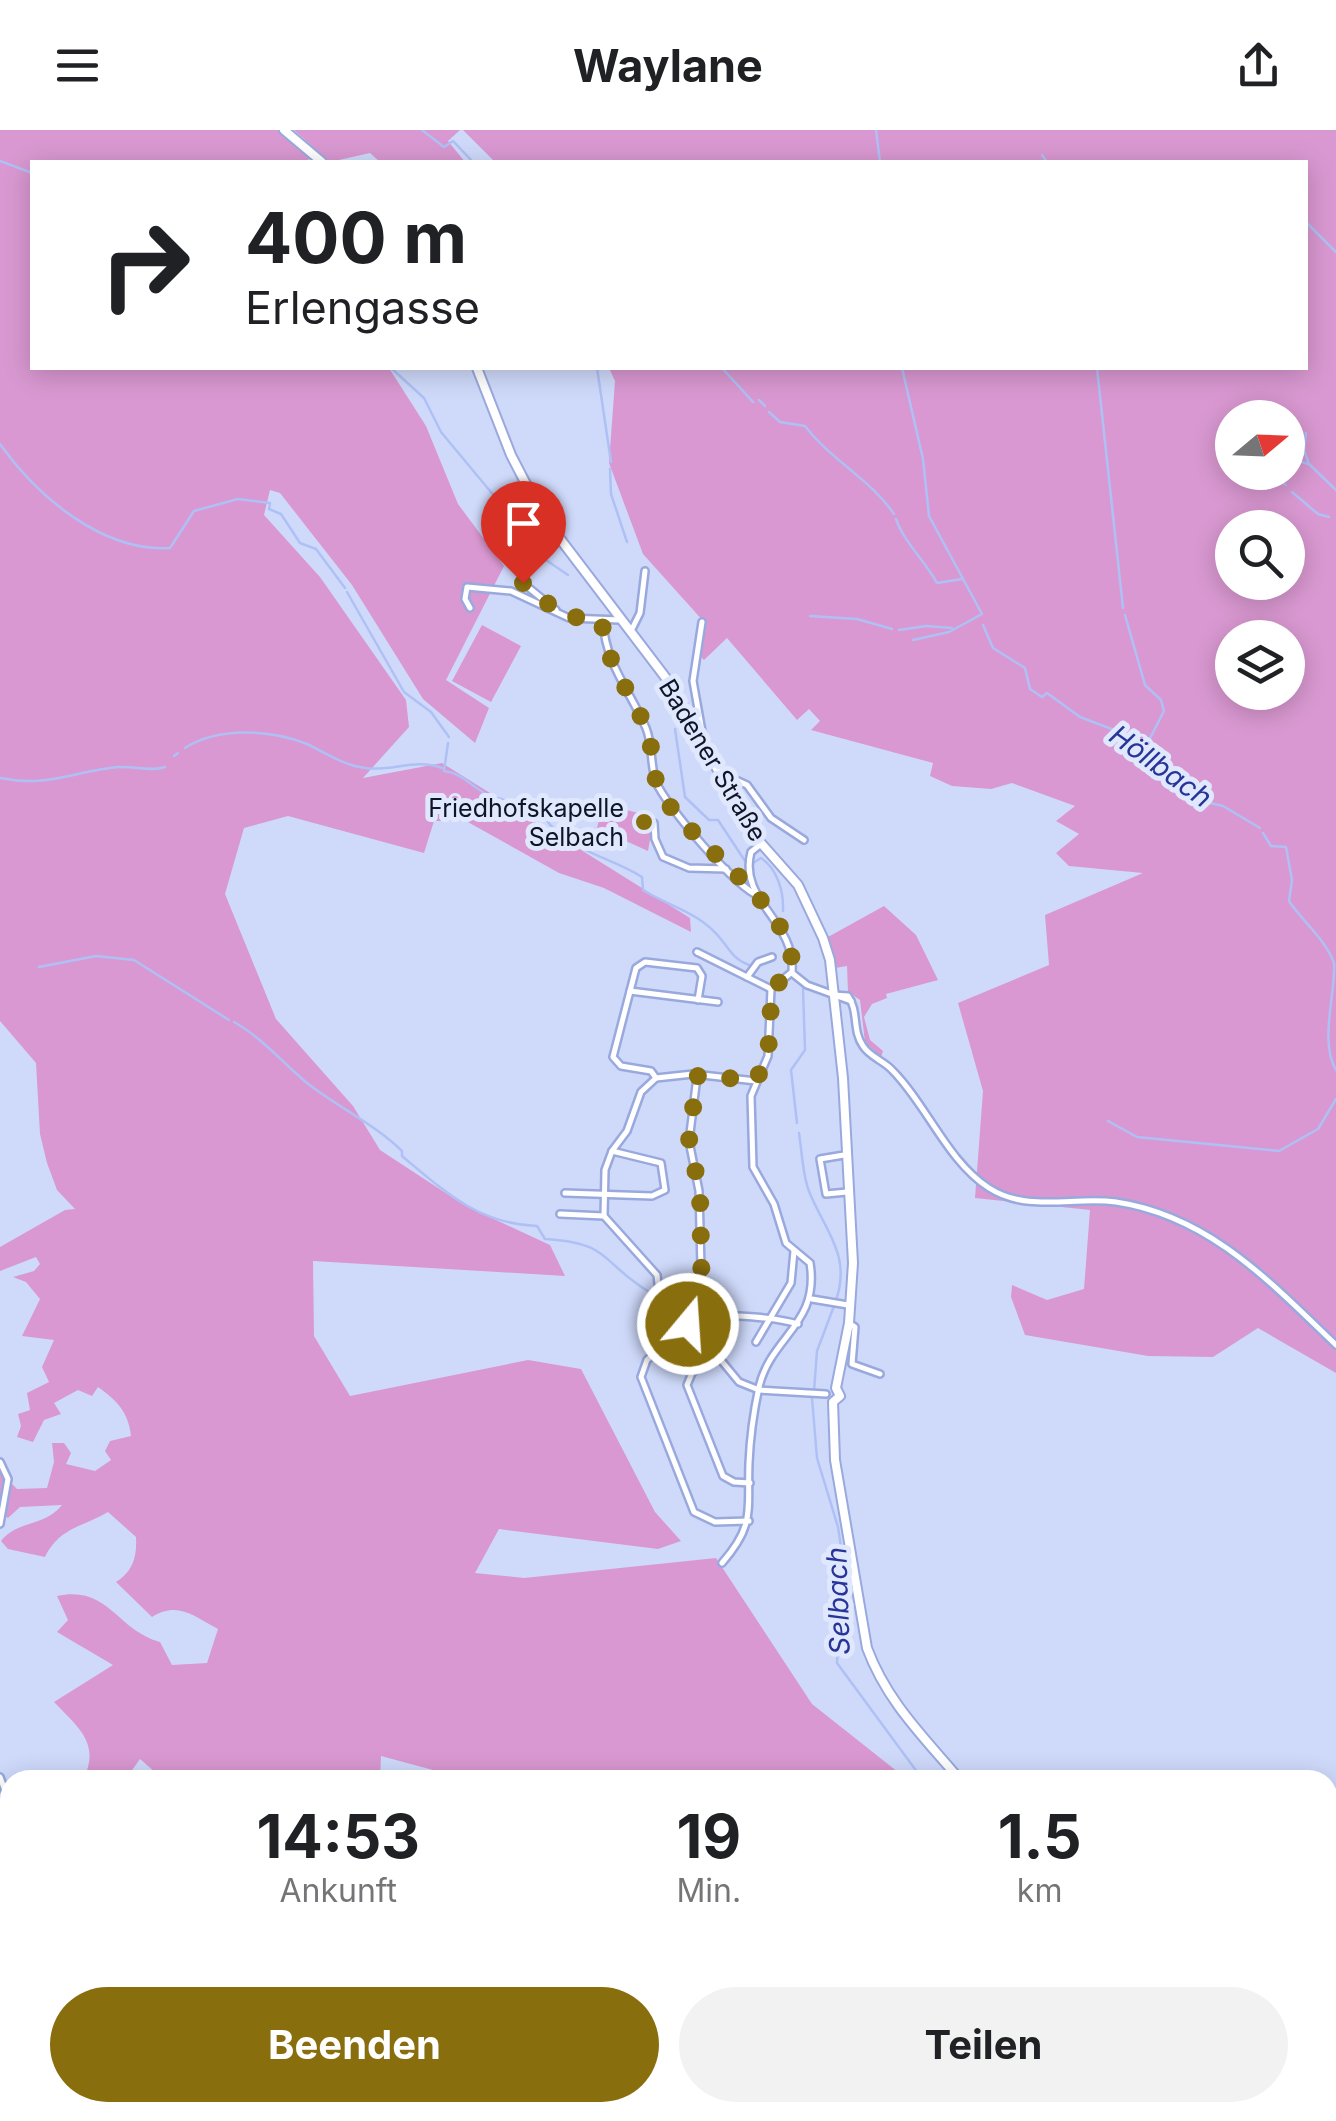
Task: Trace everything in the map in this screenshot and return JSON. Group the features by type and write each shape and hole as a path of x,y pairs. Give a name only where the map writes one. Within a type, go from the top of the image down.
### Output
{"main road":[{"path":"284,130 320,160"},
{"name":"Badener Straße","path":"478,370 527,490 570,556 623,620 704,737 761,844 806,900 830,960 852,1306 836,1388 840,1396 834,1402 835,1460 868,1648 894,1704 951,1770"},
{"path":"834,1402 826,1394 836,1388"}],"street":[{"path":"631,631 640,613 645,570"},
{"path":"523,583 562,615"},
{"path":"470,608 465,599 467,587 511,592 562,615 623,620"},
{"path":"602,621 611,663 646,729 653,772 668,802 726,869 759,896"},
{"path":"702,622 693,681 704,737"},
{"path":"722,774 746,785 770,818 804,840"},
{"path":"654,823 654,839 663,858 689,868 726,869"},
{"path":"761,844 751,852 748,874 789,938 792,972 807,985 852,1001 862,1046 892,1070 973,1174 1000,1194 1026,1202 1115,1202 1194,1226 1249,1264 1336,1345"},
{"path":"698,952 772,988"},
{"path":"747,977 758,962 772,957"},
{"path":"656,1078 651,1071 621,1066 612,1057 636,968 645,962 697,968 702,976 698,1000"},
{"path":"722,1563 749,1521 750,1450 764,1371 812,1299 810,1263 786,1243 774,1204 754,1167 750,1113 756,1080 768,1056 772,988 792,972"},
{"path":"630,991 718,1002"},
{"path":"697,1076 689,1141 700,1192 699,1313 647,1360 642,1384 694,1512 715,1522 749,1521"},
{"path":"756,1080 656,1078 641,1092 627,1131 612,1151 603,1196 604,1216 657,1275 660,1302 690,1322 739,1382 759,1390 826,1394"},
{"path":"565,1193 662,1194 665,1190 661,1163 612,1151"},
{"path":"844,1155 820,1159 826,1194 847,1192"},
{"path":"560,1214 604,1216"},
{"path":"756,1342 768,1316 791,1284 794,1250"},
{"path":"812,1299 852,1306"},
{"path":"699,1313 752,1320 768,1316 798,1324"},
{"path":"849,1323 855,1327 852,1364 880,1374"},
{"path":"715,1352 692,1372 688,1393 723,1476 734,1482 750,1483"},
{"path":"0,1462 8,1479 0,1524"}],"shaded area":[{"path":"0,130 280,130 311,157 30,160 30,370 390,370 426,426 458,504 504,566 446,680 489,708 475,743 423,699 352,585 280,493 270,490 264,515 320,577 406,700 409,727 363,778 442,763 690,918 691,932 604,888 559,873 466,821 434,821 424,853 288,816 244,828 225,894 276,1019 353,1106 380,1150 464,1205 550,1245 565,1276 313,1261 314,1336 350,1396 528,1360 581,1369 655,1512 681,1541 658,1549 499,1529 475,1573 524,1578 716,1558 812,1704 895,1770 433,1770 381,1756 380,1770 153,1770 140,1759 132,1770 87,1770 90,1756 85,1737 54,1702 113,1665 57,1632 68,1620 57,1596 75,1594 101,1603 145,1636 160,1642 172,1665 207,1663 218,1629 178,1610 152,1617 116,1582 133,1563 136,1537 108,1512 64,1534 45,1557 8,1549 1,1541 15,1530 48,1517 62,1505 20,1507 8,1518 0,1513 0,1472 17,1489 47,1488 54,1462 52,1443 64,1443 71,1453 66,1464 95,1471 111,1460 105,1451 110,1441 131,1436 120,1407 98,1387 92,1396 78,1390 54,1403 61,1414 44,1420 33,1442 17,1437 21,1426 18,1414 30,1410 27,1393 49,1382 42,1367 54,1340 22,1336 40,1299 26,1282 13,1277 34,1271 40,1264 36,1257 0,1271 0,1247 65,1210 75,1209 57,1190 47,1163 40,1134 36,1063 0,1021"},
{"path":"294,130 460,130 448,141 463,160 378,160 370,153 328,160"},
{"path":"463,130 1336,130 1336,1373 1258,1328 1213,1357 1148,1356 1025,1335 1011,1297 1012,1285 1047,1300 1084,1289 1090,1210 975,1198 983,1091 958,1003 1049,965 1045,915 1143,873 1069,866 1056,853 1079,834 1056,821 1075,806 1012,783 991,789 952,786 930,776 933,763 811,730 820,721 809,709 797,720 727,638 704,660 700,656 705,623 643,554 609,463 615,381 610,370 1308,370 1308,160 493,160"},
{"path":"482,625 521,646 491,702 452,681"},
{"path":"603,804 654,817 648,851 597,828"},
{"path":"884,906 916,935 938,980 886,994 887,998 872,1004 864,1017 870,1040 883,1051 881,1057 865,1042 860,1000 848,992 847,966 835,968 828,937"}],"waterway":[{"path":"422,130 444,147 453,141 471,160"},
{"name":"Höllbach","path":"876,130 880,160"},
{"path":"1042,155 1046,160"},
{"path":"0,161 30,172"},
{"path":"1308,224 1336,252"},
{"path":"393,370 424,398 441,432 500,503 524,545 568,575"},
{"path":"597,370 611,462"},
{"path":"724,370 753,402"},
{"name":"Höllbach","path":"902,370 923,459 929,516 982,614 949,632 913,640"},
{"path":"1097,370 1123,608"},
{"path":"759,400 765,406"},
{"path":"769,412 780,422 805,426 874,490 894,514"},
{"path":"1306,433 1304,450 1309,464"},
{"path":"0,444 33,483 74,517 96,531 145,547 170,548 194,511 238,499 270,503 269,509 281,514 300,543 316,549 345,588"},
{"path":"1305,463 1336,490"},
{"path":"610,469 611,494 627,542"},
{"path":"1292,492 1318,514 1329,517"},
{"path":"896,519 937,583 962,579"},
{"path":"347,592 404,692 431,712 449,737"},
{"path":"1125,615 1145,685 1161,700 1164,711 1145,748"},
{"path":"810,616 857,619 892,629"},
{"name":"Höllbach","path":"983,625 993,648 1025,668 1030,689 1042,697 1047,693 1080,717 1130,736 1206,802 1223,806 1260,828"},
{"path":"899,630 952,628"},
{"name":"Selbach","path":"675,729 685,797 709,820 718,820 747,864"},
{"path":"185,748 213,736 261,733 293,739 357,766 375,769 422,764 442,768"},
{"path":"448,743 444,771 486,794 547,812 545,818 565,839 642,877 643,890 703,922 735,957 749,965"},
{"path":"174,756 178,753"},
{"path":"0,778 32,781 118,767 165,767"},
{"name":"Höllbach","path":"1263,833 1271,846 1286,847 1292,880 1289,901 1334,963 1328,1031 1336,1070"},
{"name":"Selbach","path":"753,863 761,858 775,874 783,911"},
{"path":"39,967 96,956 134,960 229,1020"},
{"name":"Selbach","path":"797,1123 791,1070 805,1050 803,989"},
{"path":"234,1022 307,1083 391,1141 402,1156 464,1204 497,1219 537,1226 545,1239 595,1250 651,1293"},
{"path":"1108,1121 1137,1137 1279,1151 1318,1129 1336,1099"},
{"name":"Selbach","path":"799,1133 808,1189 839,1258 836,1300"},
{"name":"Selbach","path":"814,1391 817,1351 834,1306"},
{"name":"Selbach","path":"812,1398 817,1458 838,1527 843,1560 837,1663 916,1770"}],"place":[{"name":"Friedhofskapelle Selbach","path":"644,822"}],"route":[{"path":"523,583 562,615 602,621 611,663 646,729 653,772 662,794 726,869 759,896 789,938 792,951 792,972 772,988 768,1056 756,1080 697,1076 689,1141 700,1192 702,1305 693,1324 688,1324"}]}
